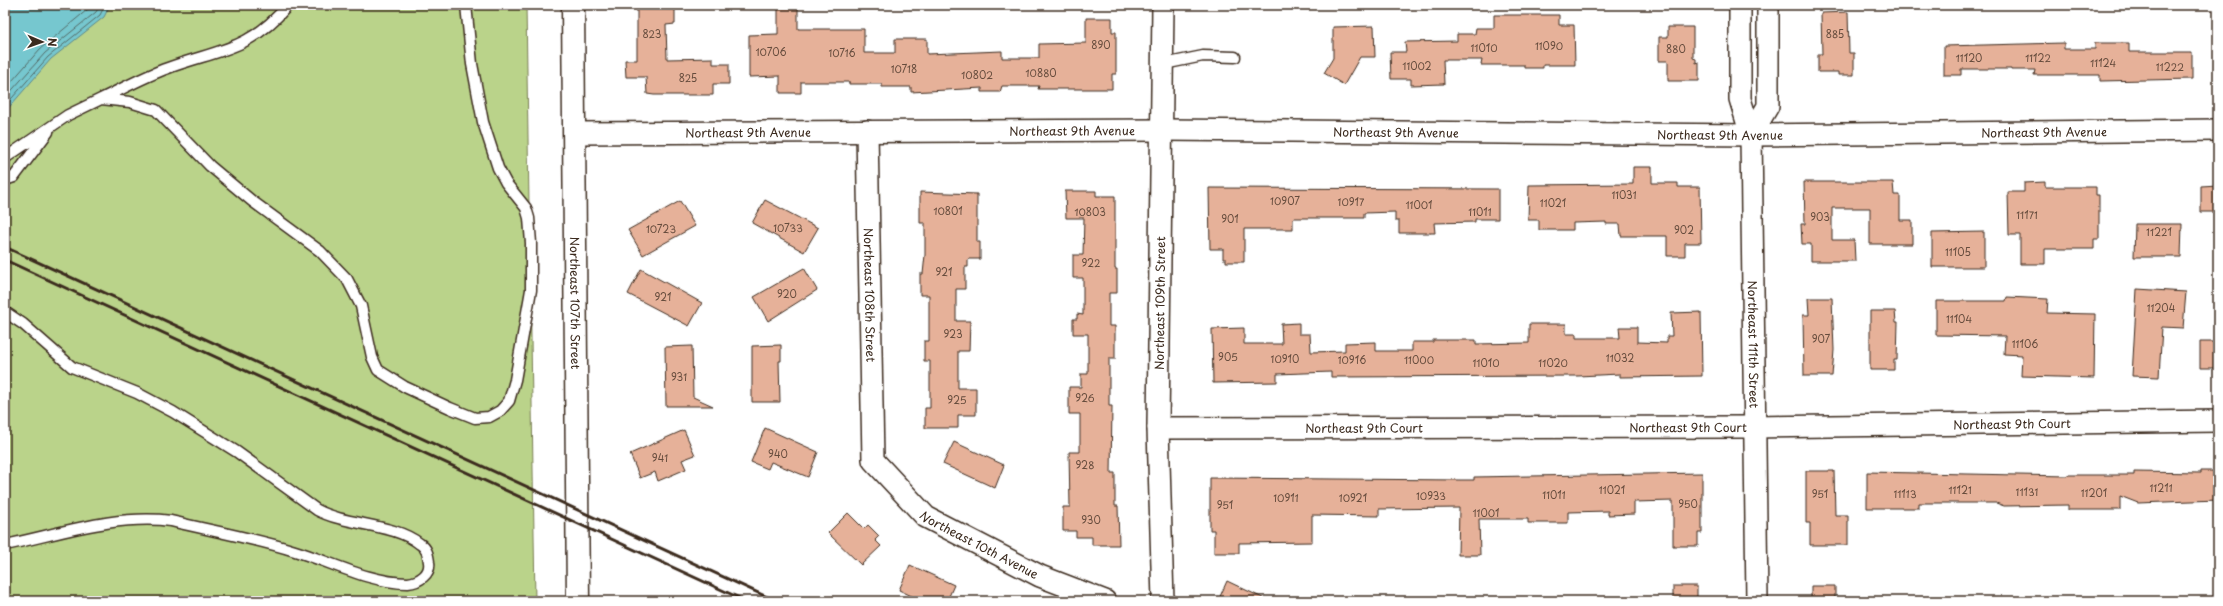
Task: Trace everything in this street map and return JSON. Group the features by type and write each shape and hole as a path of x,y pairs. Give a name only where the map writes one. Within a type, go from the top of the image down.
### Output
{"street":[{"name":"Northeast 107th Street","path":"573,5 578,601"},
{"name":"Northeast 109th Street","path":"1163,5 1164,64 1158,428 1163,601"},
{"name":"Northeast 111th Street","path":"1740,5 1740,99 1751,135 1753,427 1757,601"},
{"path":"1751,135 1768,106 1768,5"},
{"name":"Northeast 9th Avenue","path":"575,133 1163,130 1751,135 2218,130"},
{"name":"Northeast 108th Street","path":"867,131 873,460"},
{"name":"Northeast 9th Court","path":"1158,428 1753,427 2218,421"},
{"name":"Northeast 10th Avenue","path":"873,460 926,517 1040,576 1105,601"}],"lane":[{"path":"5,158 84,106 156,72 240,45 267,27 288,5"},
{"path":"101,99 130,102 156,110 226,180 335,265 348,279 361,306 372,356 378,370 399,384 450,408 476,418 489,417 500,411 509,401 515,380 531,290 531,243 529,218 526,208 506,183 498,168 483,122 472,64 466,5"},
{"path":"1164,64 1203,56 1235,56"},
{"path":"5,180 14,177 36,150 51,128"},
{"path":"5,312 23,324 72,366 143,396 174,412 237,452 317,510 330,516 372,526 415,540 427,550 430,565 424,576 417,582 387,580 294,550 171,521 152,519 117,521 5,546"}],"green space":[{"path":"5,5 526,5 535,601 5,601"}],"water":[{"path":"5,5 110,5 104,17 51,59 5,112"}],"building":[{"path":"637,5 675,5 675,24 666,25 667,59 713,58 713,64 729,64 729,84 713,84 713,95 654,95 647,94 646,77 626,77 625,60 637,60"},
{"path":"778,5 798,5 798,29 864,29 864,53 895,53 895,39 927,39 927,54 1002,51 1002,58 1039,58 1039,44 1086,43 1086,18 1112,18 1112,32 1116,32 1116,74 1112,74 1112,89 1038,89 1039,86 1002,86 1000,92 982,92 982,88 911,92 911,87 882,87 882,84 801,82 801,93 780,93 780,76 749,77 749,35 778,34"},
{"path":"1848,12 1849,53 1854,53 1854,75 1838,75 1838,72 1818,72 1818,54 1822,54 1821,13"},
{"path":"1494,15 1559,15 1559,25 1574,25 1575,65 1543,65 1543,68 1524,68 1524,65 1481,65 1482,60 1443,60 1444,84 1411,85 1411,79 1391,79 1390,52 1406,52 1405,42 1457,41 1457,34 1475,34 1476,28 1494,28"},
{"path":"1374,26 1375,57 1360,57 1344,85 1324,73 1333,58 1333,27"},
{"path":"1668,27 1693,27 1693,58 1696,59 1696,63 1699,62 1699,81 1668,81 1668,61 1659,61 1659,37 1668,37"},
{"path":"2064,43 2064,49 2095,49 2095,43 2129,43 2129,52 2192,52 2192,79 2100,81 2100,75 2034,75 2035,70 2011,69 1961,69 1961,75 1944,75 1944,46"},
{"path":"1633,167 1652,167 1652,183 1678,183 1678,187 1700,187 1701,243 1685,243 1685,256 1667,256 1667,236 1621,236 1620,224 1606,224 1606,222 1573,223 1573,230 1539,230 1539,220 1528,220 1529,185 1633,184"},
{"path":"1804,182 1893,182 1894,195 1900,195 1900,220 1912,220 1912,244 1870,244 1870,208 1832,208 1832,240 1854,240 1855,261 1811,261 1811,244 1802,244 1801,224 1805,224"},
{"path":"2045,182 2045,187 2096,187 2096,195 2099,195 2099,239 2094,239 2094,249 2045,249 2045,264 2020,264 2020,235 2009,235 2008,192 2024,192 2024,183"},
{"path":"2218,185 2218,212 2201,212 2201,186"},
{"path":"1209,188 1498,189 1498,219 1475,219 1475,222 1434,223 1435,233 1399,233 1399,221 1395,221 1395,212 1364,213 1364,218 1293,218 1293,229 1244,229 1244,262 1226,262 1226,259 1223,259 1223,249 1210,249"},
{"path":"1065,191 1096,191 1096,196 1115,196 1115,269 1117,269 1117,293 1109,293 1109,326 1115,326 1115,359 1109,359 1109,406 1112,406 1111,473 1115,473 1115,506 1118,506 1119,545 1092,545 1092,537 1076,537 1076,531 1063,531 1063,507 1070,507 1069,452 1080,452 1080,414 1069,414 1069,387 1081,387 1081,374 1088,374 1088,334 1073,334 1073,319 1077,319 1077,314 1083,315 1083,278 1073,278 1073,255 1083,255 1084,218 1066,218"},
{"path":"920,192 977,194 977,242 980,242 980,259 968,259 968,267 965,267 965,289 956,289 956,321 970,321 969,351 958,351 958,388 976,388 976,415 958,415 958,428 925,428 925,408 930,408 930,361 924,361 924,341 929,341 929,295 920,295 920,274 923,274 925,255 925,223 920,223"},
{"path":"765,200 818,228 804,252 752,223"},
{"path":"680,201 695,226 643,255 628,230"},
{"path":"2135,224 2182,224 2181,257 2134,257"},
{"path":"1984,232 1984,267 1932,267 1932,233"},
{"path":"804,268 817,290 768,321 754,297"},
{"path":"641,269 702,303 689,326 628,294"},
{"path":"2137,289 2186,292 2183,328 2162,327 2159,377 2132,376"},
{"path":"2007,297 2048,299 2047,313 2095,314 2094,378 2021,376 2022,355 2004,354 2005,336 1936,335 1936,301 2006,301"},
{"path":"1808,298 1832,298 1834,350 1832,376 1804,376 1803,315 1809,315"},
{"path":"1870,311 1895,311 1896,322 1898,322 1897,360 1894,360 1894,370 1870,370"},
{"path":"1701,312 1702,376 1620,377 1620,374 1578,376 1331,377 1331,372 1277,374 1277,382 1213,383 1212,329 1244,328 1244,344 1282,344 1281,324 1299,323 1299,334 1310,334 1311,352 1345,351 1345,343 1376,342 1376,351 1412,351 1412,342 1433,342 1433,340 1476,340 1476,344 1529,343 1529,324 1566,324 1566,334 1576,334 1576,338 1620,338 1619,327 1637,327 1637,342 1667,343 1667,336 1672,336 1671,313"},
{"path":"2200,342 2218,342 2218,368 2200,368"},
{"path":"781,345 781,361 779,361 780,402 752,402 752,346"},
{"path":"692,346 693,397 713,406 666,406 665,347"},
{"path":"765,428 818,452 808,477 771,462 768,469 751,462"},
{"path":"684,430 695,455 682,460 686,469 658,481 655,472 640,478 630,454"},
{"path":"954,442 1004,465 995,488 943,464"},
{"path":"1806,471 1834,471 1835,515 1848,515 1848,545 1810,545 1810,523 1806,523"},
{"path":"2201,471 2218,471 2218,500 2138,503 2120,496 2120,510 2068,510 2068,505 2004,506 1996,503 1919,503 1919,508 1867,508 1867,472 2068,476 2134,475 2134,472 2201,473"},
{"path":"1702,473 1702,533 1698,533 1698,546 1673,546 1673,501 1634,502 1634,514 1608,515 1608,511 1568,512 1568,523 1528,523 1528,519 1479,519 1480,555 1458,555 1459,508 1379,509 1379,516 1312,515 1312,542 1239,543 1239,553 1214,553 1214,530 1210,530 1210,478 1474,480 1474,477"},
{"path":"848,513 864,529 868,525 879,536 875,540 881,546 861,565 828,533"},
{"path":"910,565 954,585 947,601 922,601 899,590"},
{"path":"1227,581 1269,601 1218,601"},
{"path":"1673,586 1697,586 1697,601 1673,601"},
{"path":"1811,586 1835,586 1835,601 1811,601"}],"railway":[{"path":"5,247 776,601"},
{"path":"5,260 746,601"}]}
